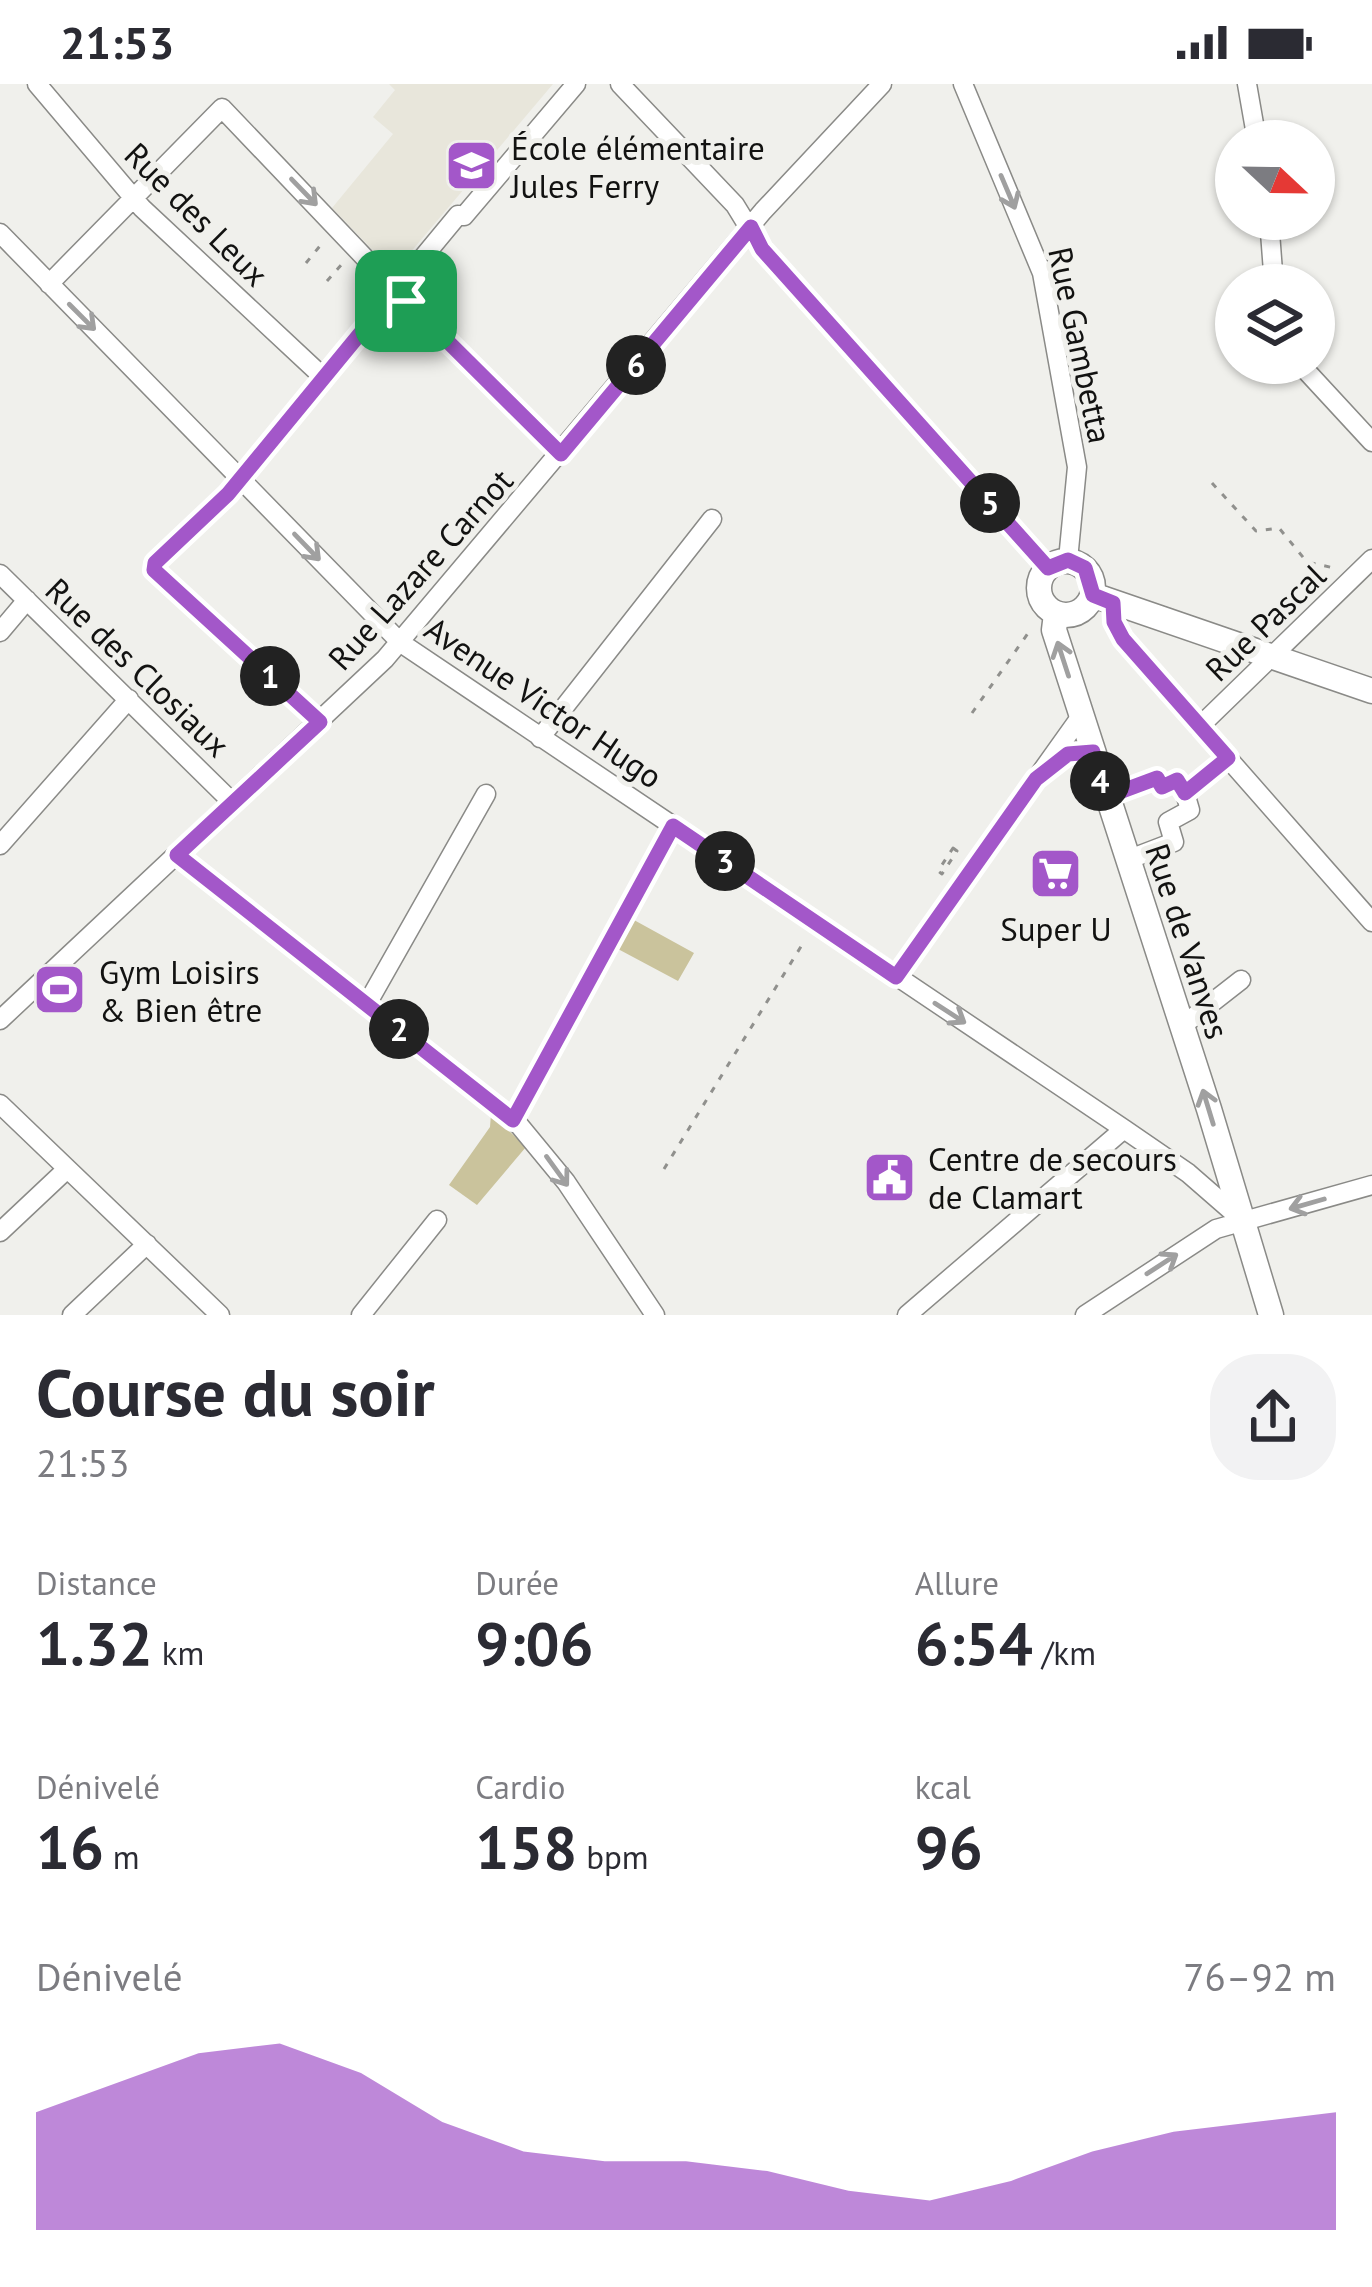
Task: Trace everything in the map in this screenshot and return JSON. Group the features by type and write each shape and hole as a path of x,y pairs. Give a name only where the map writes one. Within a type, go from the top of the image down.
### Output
{"main road":[{"path":"1103,599 1075,614 1056,614 1039,594 1041,576 1058,564 1085,568 1103,599 1372,691"},
{"name":"Rue de Vanves","path":"1056,614 1054,630 1271,1315"}],"street":[{"name":"Rue des Leux","path":"37,84 133,199 323,377"},
{"path":"320,722 154,570 157,559 239,478 576,84"},
{"path":"620,84 735,206 762,249 1058,564"},
{"name":"Rue Lazare Carnot","path":"0,1020 400,643 814,147 882,84"},
{"name":"Rue Gambetta","path":"963,84 1042,273 1077,467 1058,564"},
{"path":"1247,84 1253,120"},
{"path":"49,284 223,108 561,454"},
{"name":"Avenue Victor Hugo","path":"0,233 400,643 1124,1129 1188,1173 1242,1220"},
{"path":"1318,384 1372,442"},
{"path":"540,738 712,519"},
{"name":"Rue Pascal","path":"1199,728 1365,566"},
{"name":"Rue des Closiaux","path":"0,574 233,803"},
{"path":"1103,599 1123,639 1372,922"},
{"path":"0,632 27,600"},
{"path":"0,845 129,699"},
{"path":"896,977 1082,716"},
{"path":"1036,779 1068,754 1093,752"},
{"path":"1185,793 1228,758"},
{"path":"1106,797 1157,778 1162,787 1177,780 1185,793 1190,810 1168,822 1174,842 1127,860"},
{"path":"368,1004 486,794"},
{"path":"513,1120 673,826"},
{"path":"177,855 513,1120 566,1182 655,1315"},
{"path":"1182,1026 1241,980"},
{"path":"990,1065 1002,1047"},
{"path":"0,1104 216,1313"},
{"path":"907,1315 1124,1129"},
{"path":"0,1232 67,1168"},
{"path":"1085,1315 1216,1229 1372,1185"},
{"path":"361,1315 437,1220"},
{"path":"72,1315 147,1244"}],"path":[{"path":"306,262 330,234"},
{"path":"327,281 349,257"},
{"path":"1212,483 1256,531 1279,528 1307,562 1335,568 1346,560 1365,566"},
{"path":"971,713 1032,628"},
{"path":"940,853 947,857"},
{"path":"664,1169 805,940"}],"shaded area":[{"path":"389,84 553,84 398,267 390,268 332,208 393,134 373,117 395,90"},
{"path":"634,920 694,953 678,981 618,949"},
{"path":"491,1114 526,1147 477,1205 449,1185 490,1127"}],"place":[{"name":"École élémentaire Jules Ferry","path":"472,166"},
{"name":"Super U","path":"1056,874"},
{"name":"Gym Loisirs & Bien être","path":"60,990"},
{"name":"Centre de secours de Clamart","path":"889,1177"}],"route":[{"path":"751,227 762,249 1048,568 1068,560 1085,568 1093,595 1113,603 1114,622 1123,639 1228,758 1185,793 1177,780 1162,787 1157,778 1106,797 1093,752 1068,754 1047,775 1036,779 896,977 673,826 513,1120 177,855 320,722 154,570 157,559 228,494 396,290 406,301 561,454 751,227"}]}
